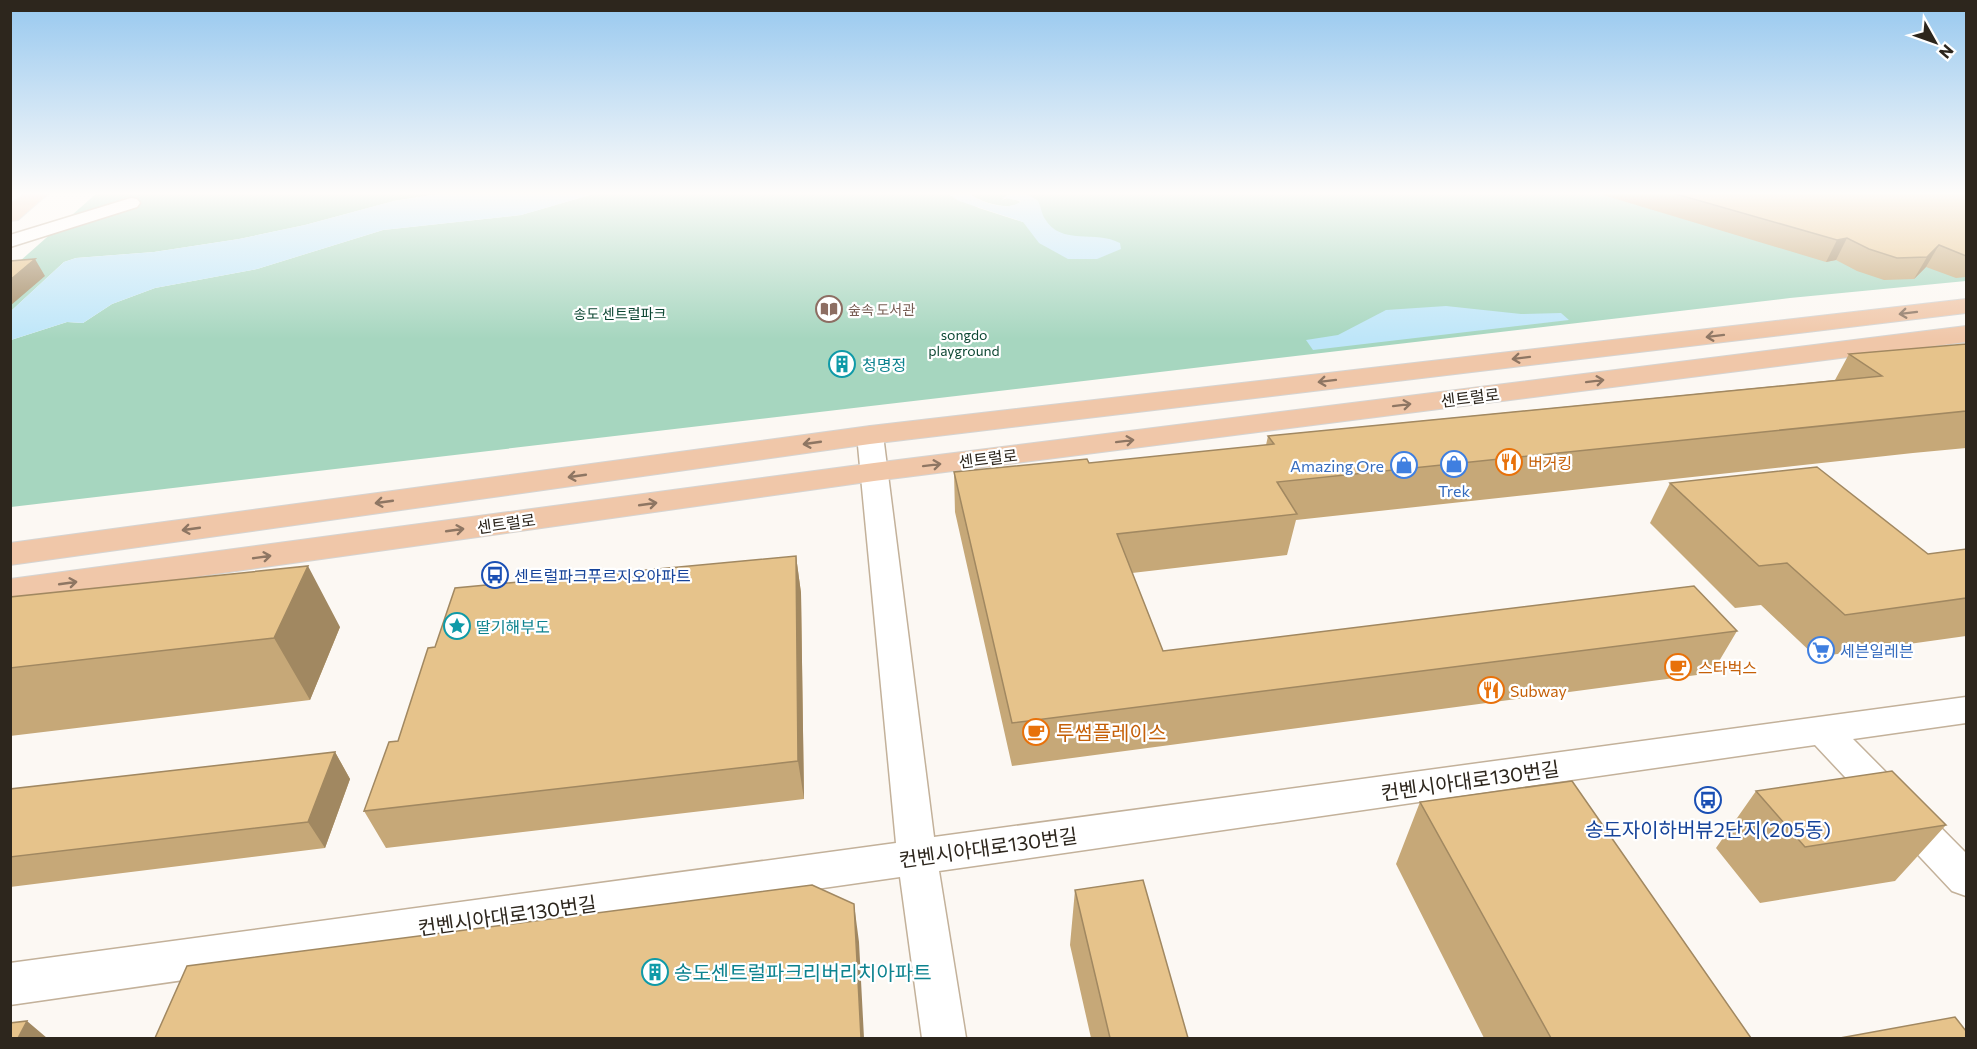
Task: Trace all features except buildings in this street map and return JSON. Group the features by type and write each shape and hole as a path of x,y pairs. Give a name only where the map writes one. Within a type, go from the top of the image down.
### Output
{"main road":[{"name":"센트럴로","path":"10,554 870,435 1966,306"},
{"name":"센트럴로","path":"10,591 874,472 1966,334"},
{"path":"1866,347 1966,355"}],"street":[{"path":"870,435 917,857 944,1038"},
{"name":"컨벤시아대로130번길","path":"10,984 1966,710"},
{"path":"1822,730 1966,879"},
{"path":"175,999 191,959"}],"green space":[{"path":"43,241 226,241 154,252 76,258 64,262 11,311 11,269"},
{"name":"송도 센트럴파크","path":"348,241 1966,241 1966,281 1790,298 11,507 11,340 67,322 83,323 112,304 155,288 257,269"}],"water":[{"path":"226,241 348,241 257,269 155,288 112,304 83,323 67,322 11,340 11,311 64,262 76,258 154,252"},
{"path":"1037,241 1115,241 1120,243 1121,249 1097,259 1068,259"},
{"path":"1446,306 1521,314 1561,313 1569,320 1313,350 1306,340 1338,335 1386,310"}],"place":[{"name":"숲속 도서관","path":"829,309"},
{"name":"청명정","path":"842,364"},
{"name":"버거킹","path":"1509,462"},
{"name":"Trek","path":"1454,464"},
{"name":"Amazing Ore","path":"1404,465"},
{"name":"센트럴파크푸르지오아파트","path":"495,575"},
{"name":"딸기해부도","path":"457,626"},
{"name":"세븐일레븐","path":"1821,650"},
{"name":"스타벅스","path":"1678,667"},
{"name":"Subway","path":"1491,690"},
{"name":"투썸플레이스","path":"1036,732"},
{"name":"송도자이하버뷰2단지(205동)","path":"1708,800"},
{"name":"송도센트럴파크리버리치아파트","path":"655,972"}],"park label":[{"name":"songdo playground","path":"964,342"}]}
